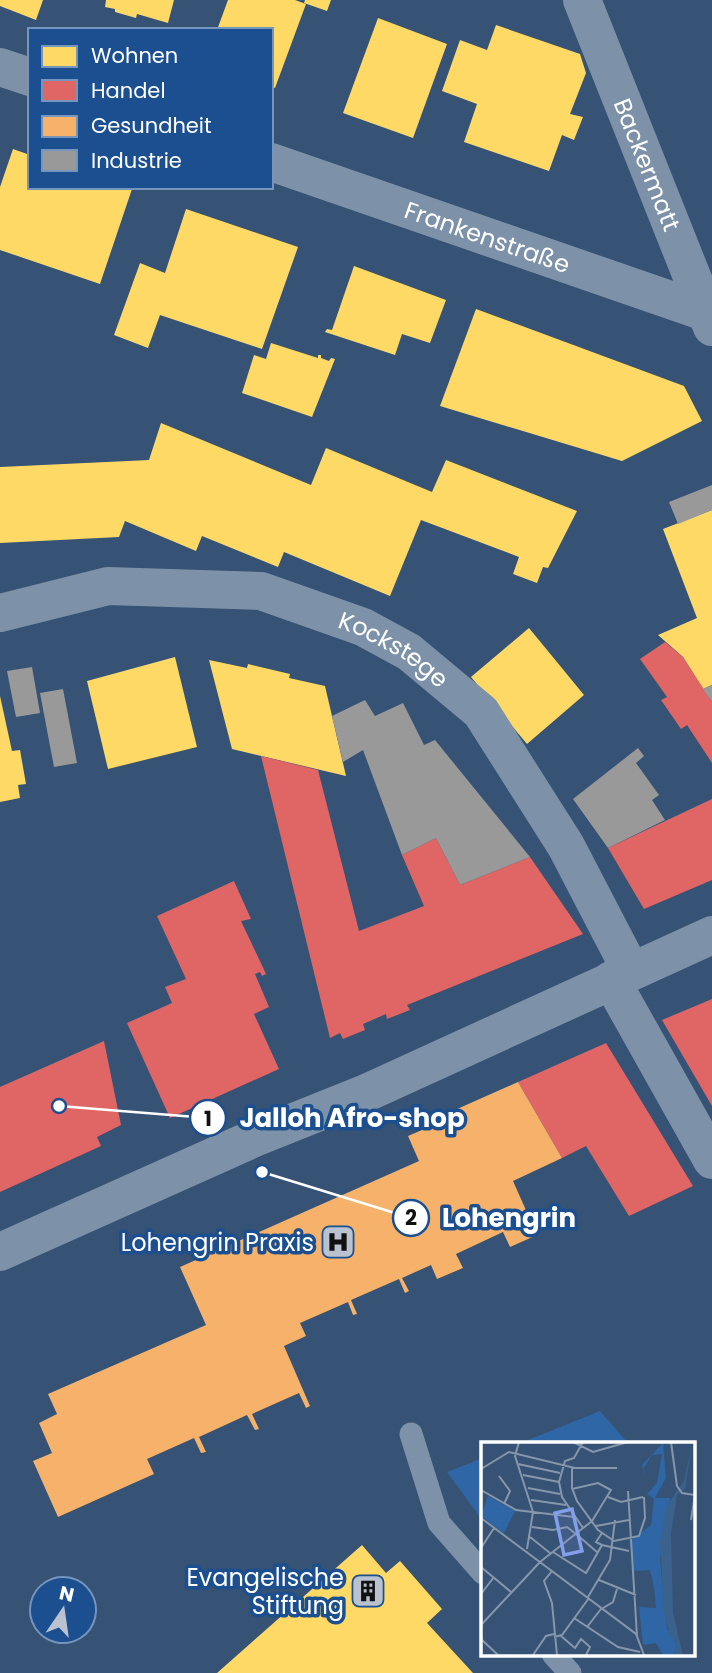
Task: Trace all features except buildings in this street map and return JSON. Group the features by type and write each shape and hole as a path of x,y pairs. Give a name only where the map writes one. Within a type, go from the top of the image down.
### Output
{"street":[{"name":"Backermatt","path":"582,0 709,320"},
{"path":"0,67 28,76"},
{"name":"Frankenstraße","path":"273,163 709,320"},
{"name":"Kockstege","path":"0,613 108,586 261,592 363,627 409,652 481,712 566,846 621,976 712,1160"},
{"path":"0,1252 259,1136 364,1094 712,935"}],"lane":[{"path":"411,1434 439,1523 481,1571"},
{"path":"555,1656 570,1673"}],"shaded area":[{"path":"600,1411 627,1442 523,1442"},
{"path":"481,1459 481,1518 447,1472"}],"place":[{"name":"Jalloh Afro-shop","path":"59,1106"},
{"name":"Lohengrin","path":"262,1172"},
{"name":"Lohengrin Praxis","path":"338,1242"},
{"name":"Evangelische Stiftung","path":"368,1591"}]}
